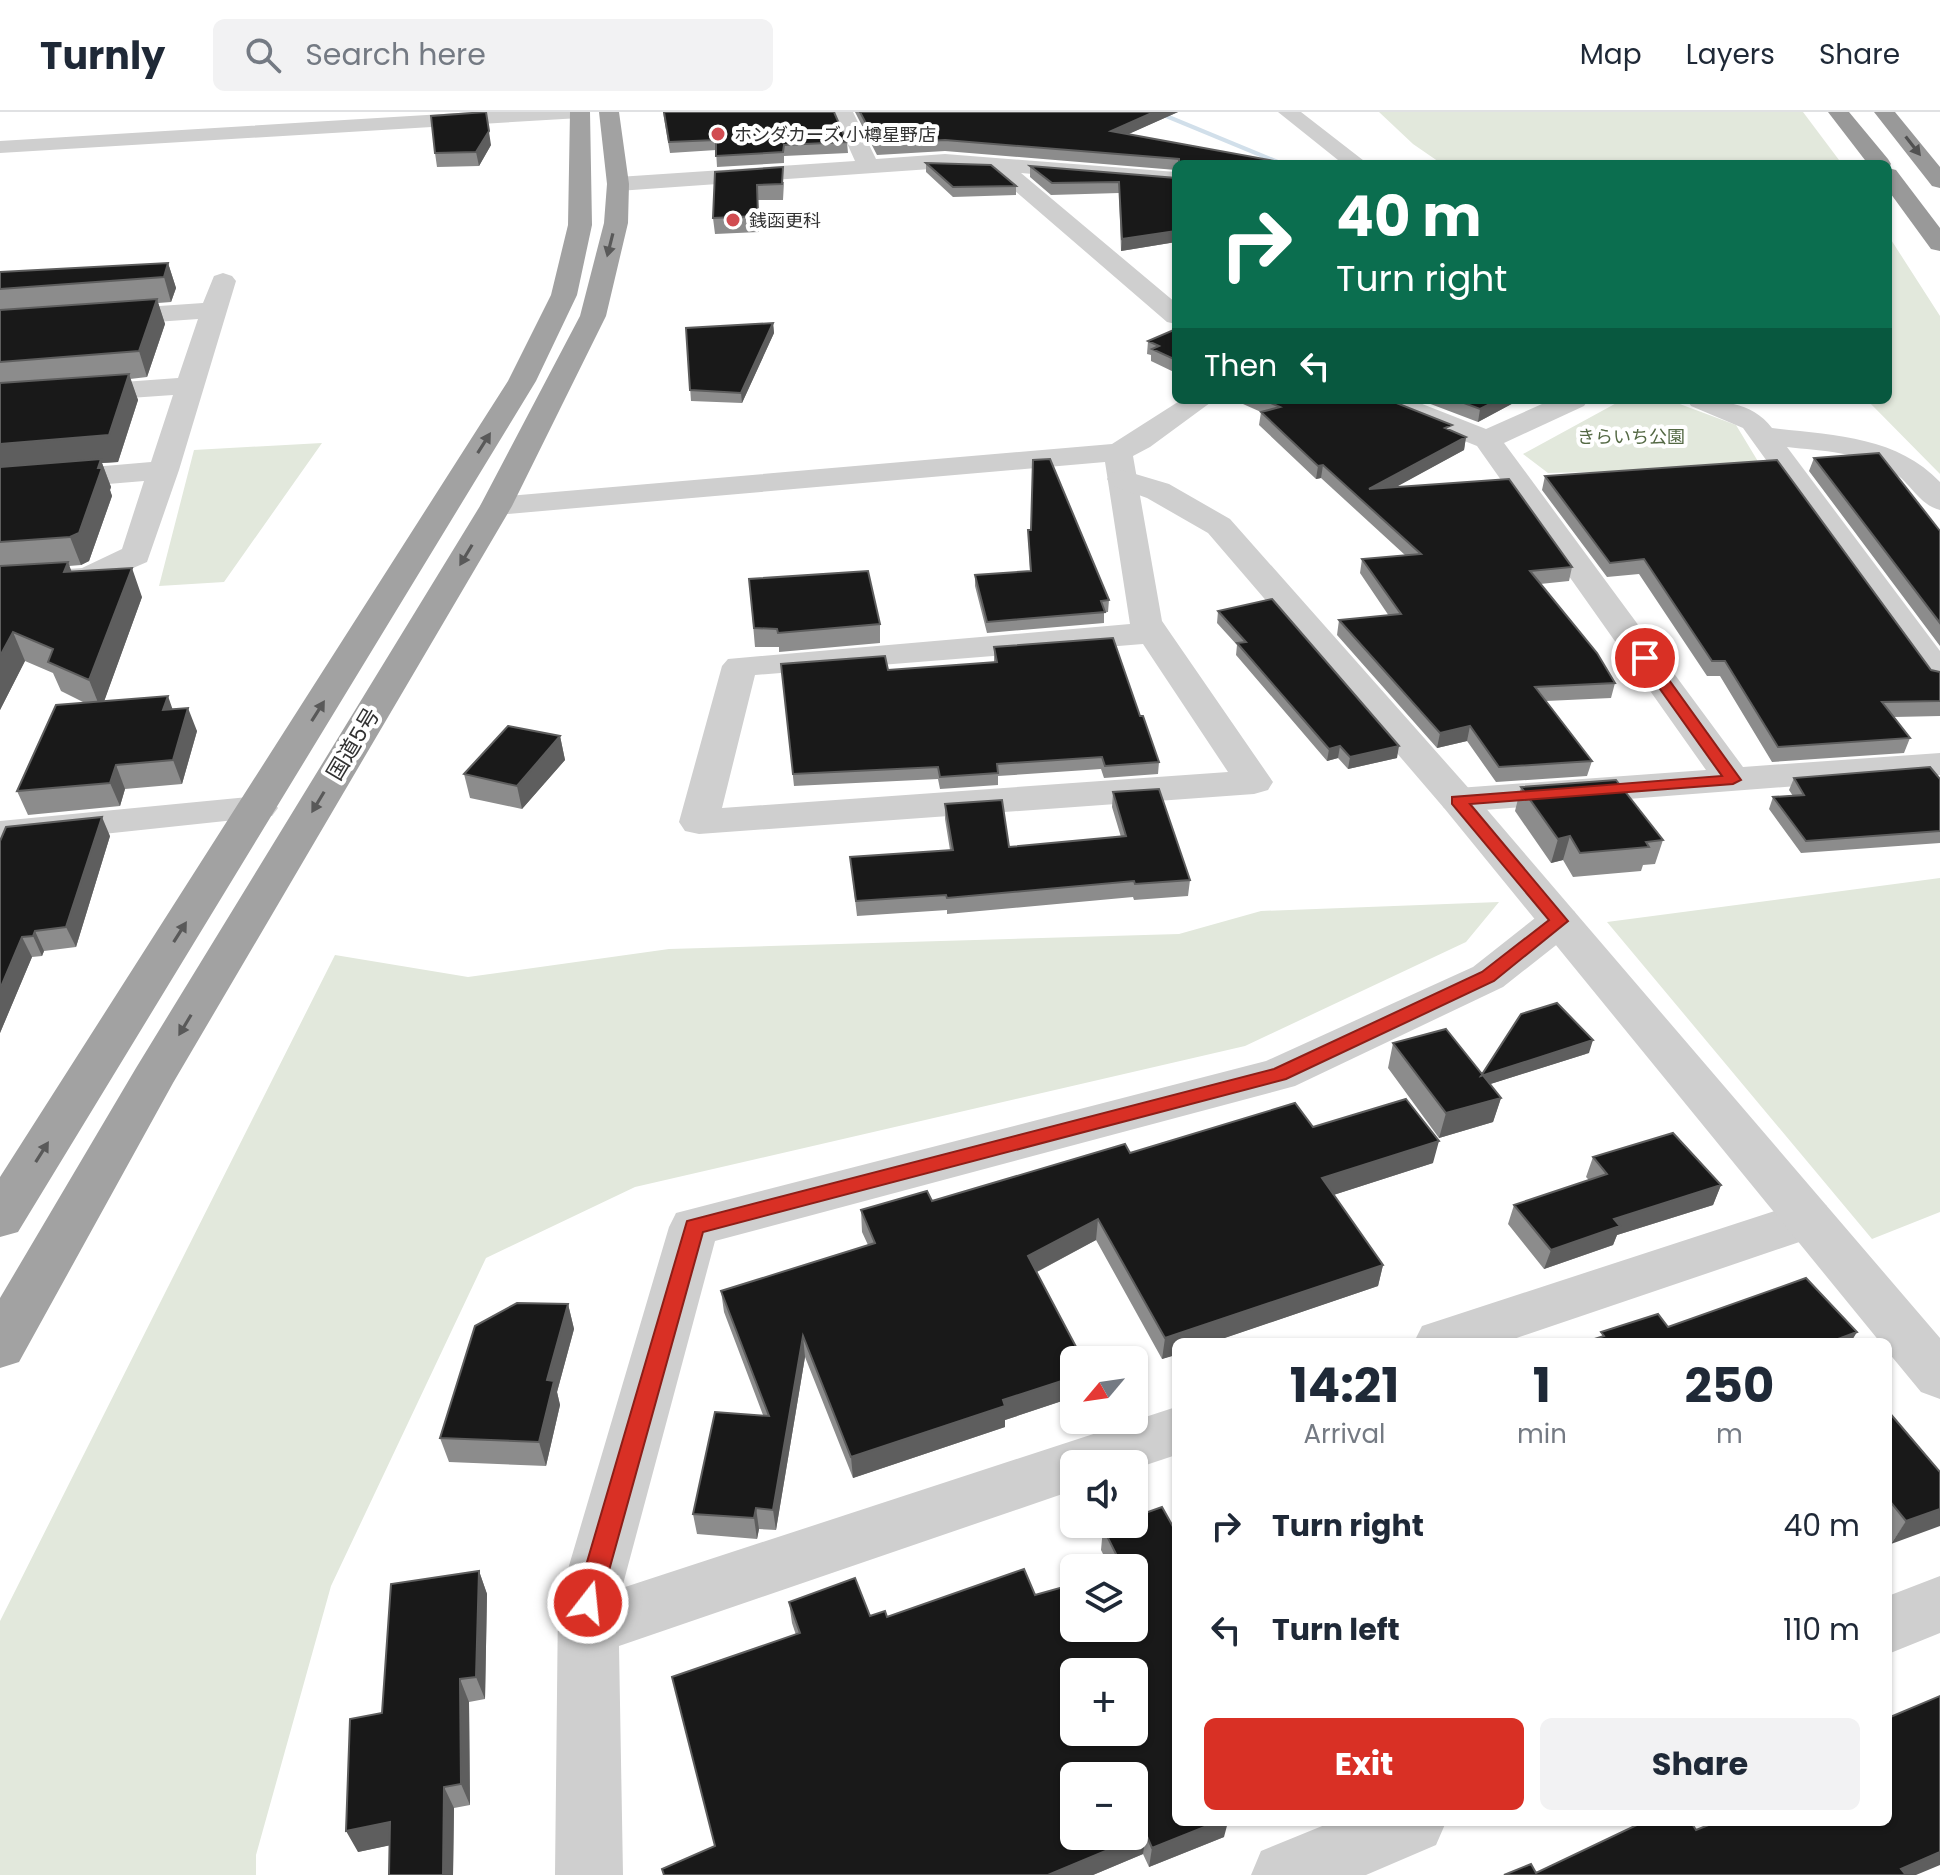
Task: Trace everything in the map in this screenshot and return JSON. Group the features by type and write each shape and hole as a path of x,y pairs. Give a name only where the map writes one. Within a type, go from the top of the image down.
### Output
{"highway":[{"path":"0,1218 522,381 564,295 580,225 580,112"},
{"name":"国道5号","path":"0,1346 152,1080 496,506 593,316 616,223 618,184 609,112"},
{"path":"1838,112 1877,160"},
{"path":"1884,112 1940,181"},
{"path":"1892,180 1940,244"}],"street":[{"path":"0,147 580,112"},
{"path":"843,112 869,167"},
{"path":"1288,112 1352,160"},
{"path":"618,184 945,161 1172,179"},
{"path":"998,164 1172,313"},
{"path":"0,325 219,296 136,555 89,577 0,584"},
{"path":"0,399 191,385"},
{"path":"1152,633 740,666 699,822 1254,782 1145,621 1120,466 1140,441 1194,404"},
{"path":"1397,404 1487,440 1733,780"},
{"path":"1487,440 1565,404"},
{"path":"1710,404 1753,422 1766,436 1940,675"},
{"path":"1766,436 1847,447 1898,462 1916,475 1940,501"},
{"path":"496,506 1120,466 1219,526 1458,800 1940,1376"},
{"path":"0,484 164,470"},
{"path":"1458,800 1940,764"},
{"path":"0,833 258,808"},
{"path":"589,1875 588,1603 694,1227 1279,1074 1488,977 1559,921"},
{"path":"1453,1338 1808,1219"},
{"path":"1120,1450 1172,1432"},
{"path":"588,1628 1060,1470"},
{"path":"1892,1623 1940,1604"},
{"path":"1285,1875 1403,1826"}],"green space":[{"path":"1379,112 1803,112 1839,160 1436,160 1413,144"},
{"path":"1892,241 1940,316 1940,474 1871,404 1892,404"},
{"name":"きらいち公園","path":"1615,404 1680,404 1736,425 1762,468 1548,473 1523,454"},
{"path":"322,443 224,582 159,586 194,450"},
{"path":"1940,878 1940,1212 1872,1239 1607,922"},
{"path":"1499,902 1466,942 1245,1046 635,1187 486,1258 331,1586 256,1855 256,1875 0,1875 0,1621 335,955 468,977 669,949 1179,934 1261,911"}],"building":[{"path":"486,112 489,131 476,152 435,153 431,116"},
{"path":"664,112 834,112 847,142 784,145 783,152 716,156 716,140 669,142"},
{"path":"860,112 1154,112 1111,131 1269,160 1179,160 945,140 877,144"},
{"path":"926,163 991,165 1016,186 953,187"},
{"path":"1030,166 1172,178 1172,232 1122,239 1119,182 1052,183"},
{"path":"783,167 782,184 757,185 758,216 713,218 715,172"},
{"path":"168,263 164,277 0,289 0,272"},
{"path":"157,299 139,351 0,362 0,310"},
{"path":"773,323 741,393 690,390 686,328"},
{"path":"1172,331 1172,358 1152,349 1159,346 1148,341"},
{"path":"129,374 109,435 0,444 0,383"},
{"path":"1273,404 1399,404 1452,425 1445,428 1466,437 1369,489 1509,479 1572,567 1530,571 1597,653 1615,683 1535,687 1592,761 1499,767 1470,726 1440,733 1339,620 1401,614 1362,559 1421,554 1323,465 1318,466 1261,412 1280,407"},
{"path":"1467,404 1490,404 1480,409"},
{"path":"1879,453 1940,531 1940,623 1814,458"},
{"path":"101,459 98,468 102,468 79,533 70,537 0,542 0,467"},
{"path":"1050,459 1109,600 1101,601 1105,612 987,622 975,575 1031,571 1028,530 1031,530 1033,460"},
{"path":"1777,460 1931,670 1940,672 1940,701 1882,702 1910,738 1778,747 1725,661 1712,661 1644,559 1610,563 1545,476"},
{"path":"68,562 64,572 132,568 89,680 48,662 53,649 13,632 0,656 0,566"},
{"path":"868,571 880,624 778,633 777,629 754,628 749,579"},
{"path":"1272,599 1399,746 1350,757 1340,746 1329,749 1237,643 1246,642 1218,611"},
{"path":"1113,638 1159,762 1105,766 1102,757 997,764 998,773 940,777 938,767 793,774 781,664 885,656 888,670 997,662 994,647"},
{"path":"168,696 163,710 188,708 173,760 116,765 110,783 17,791 56,705"},
{"path":"508,726 560,736 517,786 464,774"},
{"path":"1930,767 1940,779 1940,831 1806,841 1773,797 1804,795 1794,778"},
{"path":"1616,780 1663,840 1646,842 1649,847 1580,853 1570,836 1558,839 1521,787"},
{"path":"1159,789 1190,880 1135,884 1134,881 947,898 946,895 856,901 850,857 953,850 945,804 1002,800 1009,847 1126,836 1113,792"},
{"path":"102,817 66,927 35,931 33,936 22,937 0,989 0,841 6,827"},
{"path":"1557,1003 1593,1040 1481,1076 1521,1014"},
{"path":"1446,1029 1501,1098 1446,1113 1393,1043"},
{"path":"1406,1099 1439,1141 1322,1178 1383,1265 1165,1338 1098,1219 1028,1256 1076,1346 1060,1346 1060,1382 1003,1400 1005,1406 851,1457 803,1336 773,1510 756,1508 754,1518 693,1514 715,1412 769,1416 721,1291 875,1243 861,1210 927,1191 932,1201 1125,1144 1130,1153 1295,1103 1313,1127"},
{"path":"1673,1133 1721,1185 1614,1219 1620,1226 1551,1250 1514,1205 1607,1174 1593,1157"},
{"path":"1806,1278 1857,1332 1841,1338 1598,1338 1604,1336 1601,1332 1658,1314 1668,1327"},
{"path":"517,1303 568,1304 547,1380 554,1381 539,1442 440,1438 475,1326"},
{"path":"1892,1416 1940,1472 1940,1509 1906,1521 1892,1504"},
{"path":"1162,1507 1172,1525 1172,1826 1207,1826 1152,1848 1148,1839 1148,1762 1060,1762 1060,1850 1108,1850 1048,1875 664,1875 662,1869 715,1846 672,1677 800,1633 789,1602 855,1578 870,1616 885,1611 887,1617 1024,1569 1035,1595 1060,1588 1060,1642 1148,1642 1148,1554 1116,1554 1108,1538 1148,1538 1148,1512"},
{"path":"479,1571 476,1677 460,1679 461,1784 444,1787 443,1875 389,1875 390,1822 346,1831 350,1719 382,1713 391,1584"},
{"path":"1940,1696 1940,1852 1901,1869 1906,1875 1504,1875 1531,1864 1536,1873 1635,1826 1694,1826 1696,1830 1706,1826 1892,1826 1892,1716"}],"waterway":[{"path":"1155,112 1274,160"}],"place":[{"name":"ホンダカーズ 小樽星野店","path":"718,134"},
{"name":"銭函更科","path":"733,220"}],"route":[{"path":"588,1603 694,1227 1279,1074 1488,977 1559,921 1458,800 1733,780 1645,658"}]}
